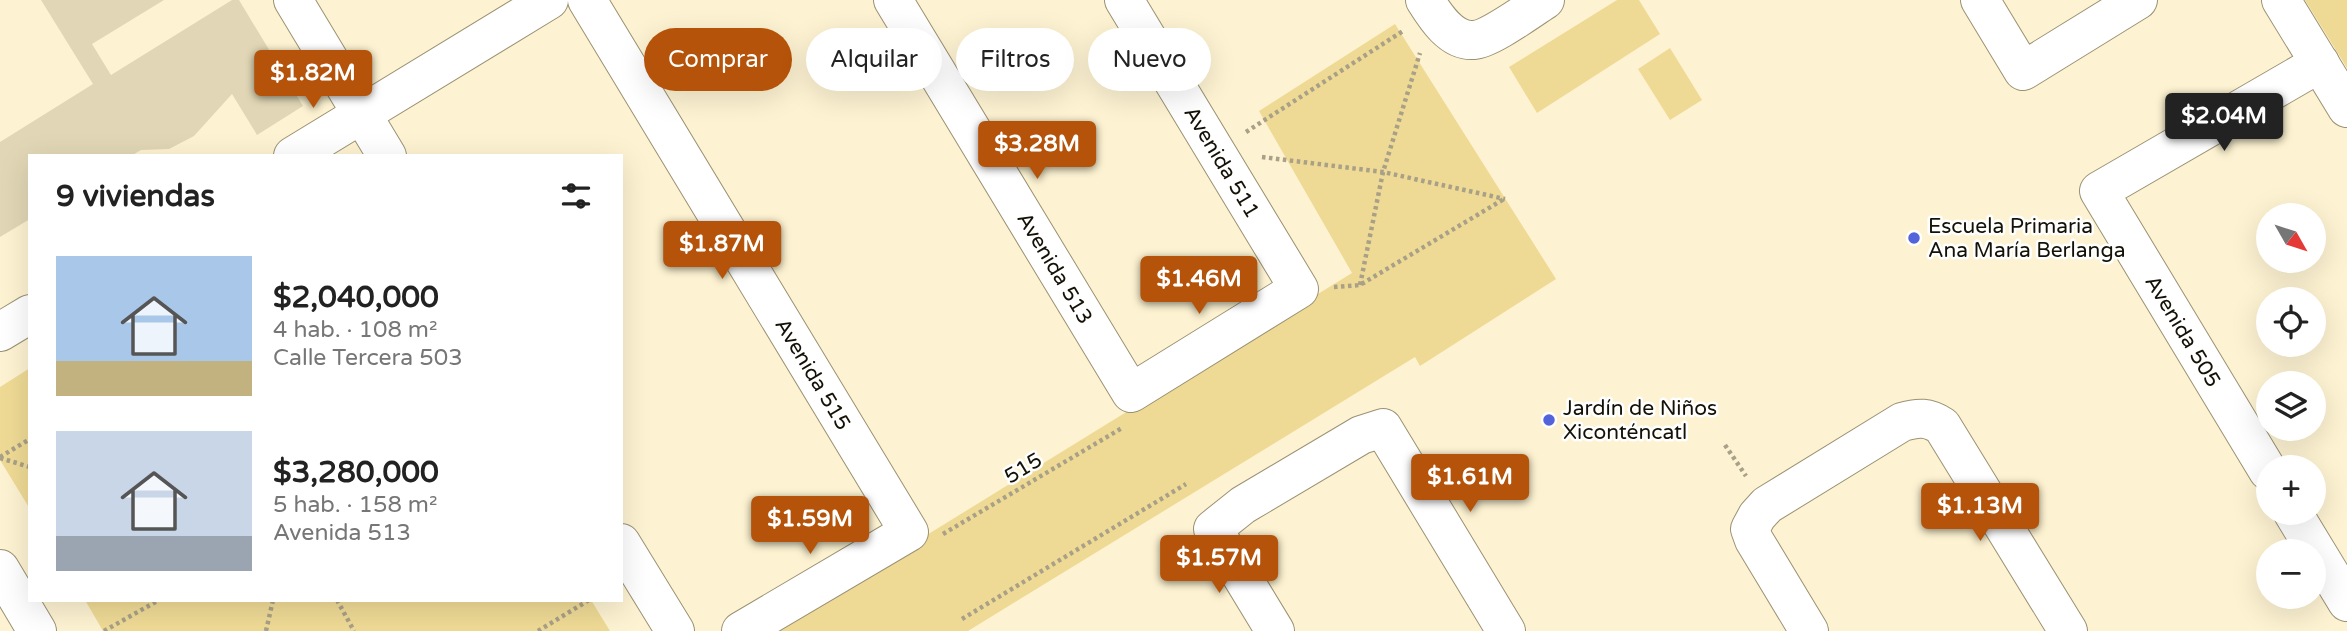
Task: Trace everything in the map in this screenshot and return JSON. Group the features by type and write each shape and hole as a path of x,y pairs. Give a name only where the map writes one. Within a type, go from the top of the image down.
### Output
{"street":[{"path":"293,0 386,154"},
{"path":"296,154 549,0"},
{"name":"Avenida 515","path":"587,0 926,533"},
{"name":"Avenida 513","path":"893,0 1131,407"},
{"name":"Avenida 511","path":"1124,0 1299,289 1131,407"},
{"path":"1439,16 1474,40 1490,34 1545,0"},
{"path":"1980,0 2022,71 2138,0"},
{"path":"2281,0 2347,108"},
{"name":"Avenida 505","path":"2258,455 2099,191 2320,63"},
{"path":"0,332 28,315"},
{"path":"1809,631 1760,551 1750,529 1756,516 1767,505 1902,422 1916,418 1930,418 1942,426 2068,631"},
{"path":"1275,631 1213,529 1243,505 1361,435 1383,428 1506,631"},
{"path":"2300,525 2347,602"},
{"path":"741,631 926,533"},
{"path":"623,546 675,631"},
{"path":"0,569 37,631"}],"path":[{"path":"1216,152 1439,16"},
{"path":"1216,152 1383,172 1505,198 1360,285 1383,172 1439,16"},
{"name":"515","path":"926,533 1131,407"},
{"path":"0,458 28,440"},
{"path":"0,458 28,466"},
{"path":"962,619 1186,484"},
{"path":"104,631 155,602"},
{"path":"266,631 273,602"},
{"path":"338,602 354,631"},
{"path":"538,631 586,602"}],"shaded area":[{"path":"1617,0 1639,0 1660,34 1537,113 1509,67"},
{"path":"2305,0 2347,0 2347,68"},
{"path":"1395,24 1556,279 1420,366 1415,357 968,631 771,631 1352,273 1259,111"},
{"path":"1670,48 1702,100 1670,120 1638,69"},
{"path":"28,369 28,506 0,460 0,387"},
{"path":"86,602 592,602 610,631 103,631"}],"building":[{"path":"41,0 164,0 92,44 111,75 232,0 239,0 303,106 257,135 232,94 194,136 169,149 141,150 134,154 28,154 28,220 0,237 0,142 93,84"}],"place":[{"name":"Escuela Primaria Ana María Berlanga","path":"1914,238"},
{"name":"Jardín de Niños Xiconténcatl","path":"1549,420"}]}
